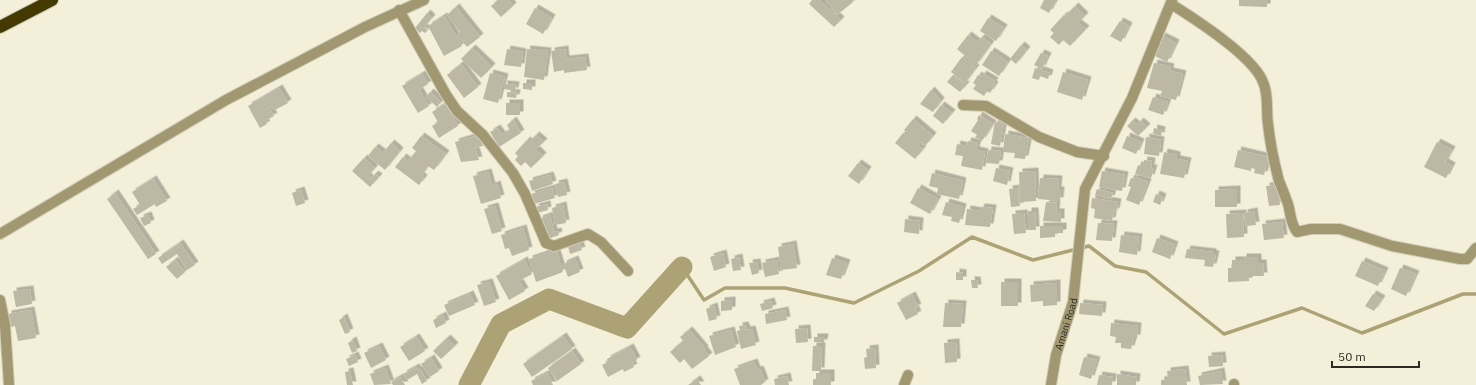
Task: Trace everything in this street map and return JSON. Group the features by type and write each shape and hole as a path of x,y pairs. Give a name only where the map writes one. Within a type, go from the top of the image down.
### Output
{"highway":[{"path":"0,27 52,0"}],"street":[{"path":"0,234 226,100 399,10 424,0"},
{"path":"1172,2 1222,39 1248,62 1263,81 1267,94 1269,139 1279,180 1288,204 1291,225 1297,232 1311,229 1340,229 1392,246 1460,259 1467,259 1476,248"},
{"name":"Amani Road","path":"1051,385 1056,355 1073,302 1085,189 1104,156 1132,98 1172,2"},
{"path":"399,10 445,93 457,111 483,135 513,173 525,194 546,243 554,246 588,234 601,242 628,271"},
{"path":"962,105 986,106 1039,137 1077,152 1104,156"},
{"path":"0,300 5,324 9,385"},
{"path":"904,385 908,375"}],"building":[{"path":"498,0 508,0 513,6 501,17 491,6"},
{"path":"812,0 819,0 841,20 834,27 809,4"},
{"path":"851,0 853,2 837,15 826,1"},
{"path":"1044,0 1056,0 1049,13 1040,8"},
{"path":"1239,0 1267,0 1267,7 1239,6"},
{"path":"1075,6 1085,16 1078,23 1086,29 1070,46 1063,40 1059,45 1050,37 1054,33 1050,30"},
{"path":"456,7 480,37 467,47 457,35 460,32 447,15"},
{"path":"535,8 552,18 543,34 526,24"},
{"path":"427,13 432,18 424,27 428,30 425,33 422,31 420,33 415,28"},
{"path":"444,16 462,46 444,56 428,26"},
{"path":"988,18 1004,28 996,41 980,31"},
{"path":"1120,21 1129,26 1121,42 1110,36"},
{"path":"968,35 977,42 982,37 991,44 976,65 957,49"},
{"path":"1162,36 1176,43 1167,62 1153,55"},
{"path":"1021,45 1027,50 1016,64 1010,59"},
{"path":"472,48 492,67 481,78 461,59"},
{"path":"507,49 523,52 521,67 504,65"},
{"path":"527,49 548,51 544,80 524,77"},
{"path":"565,49 566,59 585,57 587,70 564,73 564,70 554,72 551,51"},
{"path":"991,51 1008,62 999,76 982,65"},
{"path":"1041,53 1048,56 1042,69 1034,65"},
{"path":"962,57 976,68 965,83 951,72"},
{"path":"1154,63 1171,67 1170,71 1183,74 1176,100 1160,96 1162,91 1147,88"},
{"path":"461,64 478,87 464,98 447,75"},
{"path":"1035,68 1050,73 1048,79 1040,76 1039,80 1032,78"},
{"path":"1063,72 1088,80 1082,100 1057,92"},
{"path":"490,73 505,77 498,103 483,99"},
{"path":"422,74 428,84 419,90 429,106 418,113 402,86"},
{"path":"983,74 995,81 993,84 995,85 990,93 987,91 984,96 973,89 976,85 973,83 978,75 981,77"},
{"path":"953,75 966,85 960,92 947,82"},
{"path":"523,83 532,83 532,90 523,89"},
{"path":"504,84 516,85 515,91 504,89"},
{"path":"279,88 288,103 275,110 272,106 269,108 274,116 265,121 267,124 260,128 248,106"},
{"path":"931,90 941,101 933,112 920,104"},
{"path":"430,92 441,102 437,107 426,97"},
{"path":"507,92 517,93 516,98 507,97"},
{"path":"1153,97 1168,102 1163,115 1148,110"},
{"path":"506,103 520,103 520,115 506,115"},
{"path":"445,104 458,126 439,138 432,126 438,122 432,112"},
{"path":"941,105 952,113 943,124 933,116"},
{"path":"979,115 993,124 982,141 975,137 977,135 971,131 978,120"},
{"path":"913,119 933,136 925,146 920,142 917,145 923,149 915,159 895,143 903,133 909,137 911,135 904,130"},
{"path":"513,120 521,133 499,147 490,132 497,128 502,135 510,130 507,125"},
{"path":"1132,121 1137,125 1140,121 1147,127 1138,136 1127,126"},
{"path":"995,122 1004,123 1000,146 991,144"},
{"path":"1154,128 1162,130 1161,136 1153,134"},
{"path":"1005,134 1029,138 1025,159 1014,158 1015,153 1003,152"},
{"path":"479,135 483,146 475,148 479,160 461,162 455,142"},
{"path":"536,135 544,142 537,148 530,141"},
{"path":"421,136 446,154 434,170 428,166 421,176 424,178 419,185 395,167 403,157 408,161 416,151 412,148"},
{"path":"1127,136 1141,142 1136,154 1122,148"},
{"path":"1146,137 1161,140 1159,156 1144,154"},
{"path":"527,140 543,156 531,168 525,162 521,166 515,160 518,156 515,153"},
{"path":"968,141 978,143 976,150 985,152 982,170 961,166 963,156 955,155 957,144 966,146"},
{"path":"1437,142 1452,150 1445,162 1452,166 1446,178 1424,167"},
{"path":"391,143 400,151 385,170 368,156 375,147 383,153"},
{"path":"988,150 1001,151 999,164 986,163"},
{"path":"1238,150 1268,157 1264,175 1254,173 1255,169 1251,168 1251,171 1234,167"},
{"path":"1164,152 1177,155 1177,159 1188,161 1184,178 1160,174"},
{"path":"364,158 375,168 368,176 370,179 375,174 379,177 370,187 352,171"},
{"path":"1144,160 1152,161 1151,168 1154,168 1151,178 1135,174 1138,165 1143,166"},
{"path":"858,163 868,170 859,184 848,176"},
{"path":"996,168 1010,171 1007,185 993,181"},
{"path":"1035,171 1036,201 1020,202 1019,172"},
{"path":"1102,171 1125,175 1122,191 1099,187"},
{"path":"488,172 492,186 497,184 501,198 481,204 473,176"},
{"path":"932,173 963,181 959,199 937,194 938,188 929,186"},
{"path":"550,175 553,184 532,191 529,181"},
{"path":"1135,177 1148,182 1139,205 1126,200 1131,187 1128,186 1131,178 1135,179"},
{"path":"1040,178 1059,179 1058,190 1061,190 1060,201 1038,199"},
{"path":"153,179 167,201 156,207 155,204 137,215 133,209 140,205 132,192"},
{"path":"564,182 567,195 558,197 555,184"},
{"path":"1278,185 1280,205 1269,206 1266,186"},
{"path":"552,188 555,198 534,204 531,194"},
{"path":"918,188 938,199 930,214 910,203"},
{"path":"1018,188 1020,206 1011,207 1009,189"},
{"path":"1097,189 1113,193 1111,199 1095,195"},
{"path":"1237,189 1237,207 1215,207 1215,190"},
{"path":"301,190 305,203 296,206 292,193"},
{"path":"115,193 156,254 148,259 107,199"},
{"path":"1156,194 1163,197 1160,205 1153,202"},
{"path":"1092,198 1118,202 1112,221 1094,218 1095,209 1091,208"},
{"path":"946,202 963,207 959,223 951,221 952,217 942,215"},
{"path":"1046,202 1057,203 1056,212 1061,212 1061,222 1043,221"},
{"path":"547,204 548,210 537,213 535,207"},
{"path":"563,205 566,223 555,225 552,208"},
{"path":"495,206 502,231 492,234 484,209"},
{"path":"981,207 993,208 990,227 965,225 967,209 980,211"},
{"path":"1028,211 1035,211 1036,230 1028,230"},
{"path":"1254,211 1256,225 1246,226 1244,213"},
{"path":"1024,213 1026,233 1014,234 1012,214"},
{"path":"1243,213 1244,237 1227,238 1226,214"},
{"path":"148,215 151,223 144,226 140,218"},
{"path":"550,215 554,232 558,231 559,235 545,240 539,219"},
{"path":"905,219 920,221 919,234 904,232"},
{"path":"1282,222 1284,238 1264,240 1262,224"},
{"path":"1098,223 1114,224 1112,241 1096,240"},
{"path":"1040,226 1063,226 1063,233 1055,233 1055,237 1040,238"},
{"path":"523,228 529,250 512,256 509,248 505,249 501,235"},
{"path":"1121,235 1139,237 1137,255 1119,252"},
{"path":"1157,238 1175,245 1170,259 1152,252"},
{"path":"579,242 582,250 570,254 568,246"},
{"path":"180,243 195,265 187,270 177,254 162,264 158,258"},
{"path":"793,244 797,268 781,270 778,247"},
{"path":"1187,249 1213,252 1213,254 1216,254 1213,267 1204,266 1205,260 1185,258"},
{"path":"556,250 563,272 536,282 529,259"},
{"path":"723,253 726,267 714,271 710,257"},
{"path":"739,257 741,270 733,271 731,259"},
{"path":"1243,257 1258,257 1258,263 1263,263 1264,276 1249,276 1249,281 1228,282 1228,268 1232,268 1232,260 1243,260"},
{"path":"832,258 847,263 841,279 826,275"},
{"path":"575,259 580,272 568,277 563,264"},
{"path":"175,260 185,272 177,279 166,267"},
{"path":"524,260 532,274 519,281 525,291 509,300 496,276"},
{"path":"777,260 779,274 765,277 762,263"},
{"path":"1362,261 1385,271 1378,286 1355,276"},
{"path":"757,262 759,273 752,275 749,263"},
{"path":"1400,268 1416,274 1406,296 1391,289"},
{"path":"956,272 963,273 963,280 956,280"},
{"path":"971,280 977,280 978,288 972,288"},
{"path":"489,282 496,302 484,306 477,285"},
{"path":"1001,282 1018,282 1018,306 1001,306"},
{"path":"1057,283 1057,305 1043,306 1043,301 1031,302 1030,285"},
{"path":"30,289 32,304 16,307 13,291"},
{"path":"470,294 475,305 449,316 444,305"},
{"path":"1373,294 1382,299 1374,311 1365,306"},
{"path":"912,295 918,307 915,308 918,314 906,320 897,303"},
{"path":"732,300 732,310 721,311 721,301"},
{"path":"771,301 773,308 762,311 760,304"},
{"path":"945,303 963,304 961,327 943,327"},
{"path":"1080,303 1103,305 1102,316 1079,314"},
{"path":"714,306 717,319 709,321 706,309"},
{"path":"31,310 36,338 18,341 15,326 10,327 8,314"},
{"path":"785,310 787,320 766,324 765,314"},
{"path":"443,315 446,323 436,328 433,320"},
{"path":"344,317 350,332 345,334 339,320"},
{"path":"1111,323 1138,326 1137,338 1134,338 1131,349 1121,348 1121,343 1115,343 1116,337 1110,336"},
{"path":"745,325 747,330 752,329 756,345 741,349 737,331 740,330 739,326"},
{"path":"807,328 808,342 796,343 795,329"},
{"path":"689,330 709,356 692,369 684,359 680,363 670,352 683,341 680,337"},
{"path":"731,330 736,347 715,355 709,336"},
{"path":"563,336 572,349 532,377 523,364"},
{"path":"416,337 425,351 409,361 400,347"},
{"path":"814,337 825,337 824,343 814,342"},
{"path":"447,338 455,346 441,359 433,351"},
{"path":"353,340 357,351 352,353 348,343"},
{"path":"956,342 957,362 945,363 944,343"},
{"path":"379,346 386,360 371,368 364,353"},
{"path":"813,346 822,346 821,371 812,371"},
{"path":"630,347 637,360 632,363 634,367 624,372 623,369 608,377 602,365 608,362 607,359"},
{"path":"875,348 876,368 865,369 864,358 867,357 866,349"},
{"path":"572,351 581,364 557,381 548,368"},
{"path":"355,355 358,362 349,366 346,359"},
{"path":"1222,355 1223,366 1209,367 1208,356"},
{"path":"1084,357 1097,360 1091,379 1079,375"},
{"path":"431,358 439,371 430,377 421,364"},
{"path":"754,362 757,370 760,369 765,382 761,385 740,385 734,369"},
{"path":"416,367 418,370 420,369 427,381 422,384 417,374 407,380 403,374"},
{"path":"385,368 391,384 374,385 370,374"},
{"path":"1185,369 1187,385 1161,385 1161,380 1168,379 1167,371"},
{"path":"350,371 353,385 347,385 345,372"},
{"path":"1221,371 1223,384 1200,385 1198,376"},
{"path":"547,373 553,385 533,385 531,381"},
{"path":"816,373 831,373 831,385 813,385 813,379 816,379"},
{"path":"1117,374 1137,377 1136,385 1117,385"},
{"path":"1099,375 1113,377 1112,385 1097,385"},
{"path":"787,376 789,385 775,385 774,379"},
{"path":"400,377 405,385 393,385 391,382"},
{"path":"697,379 701,385 688,385"}],"waterway":[{"path":"682,267 704,300 725,288 785,288 854,303 919,271 972,237 1033,260 1089,246 1115,266 1146,272 1224,334 1302,308 1362,333 1463,294 1476,294"},
{"path":"469,385 501,324 549,299 627,328 682,267"}]}
